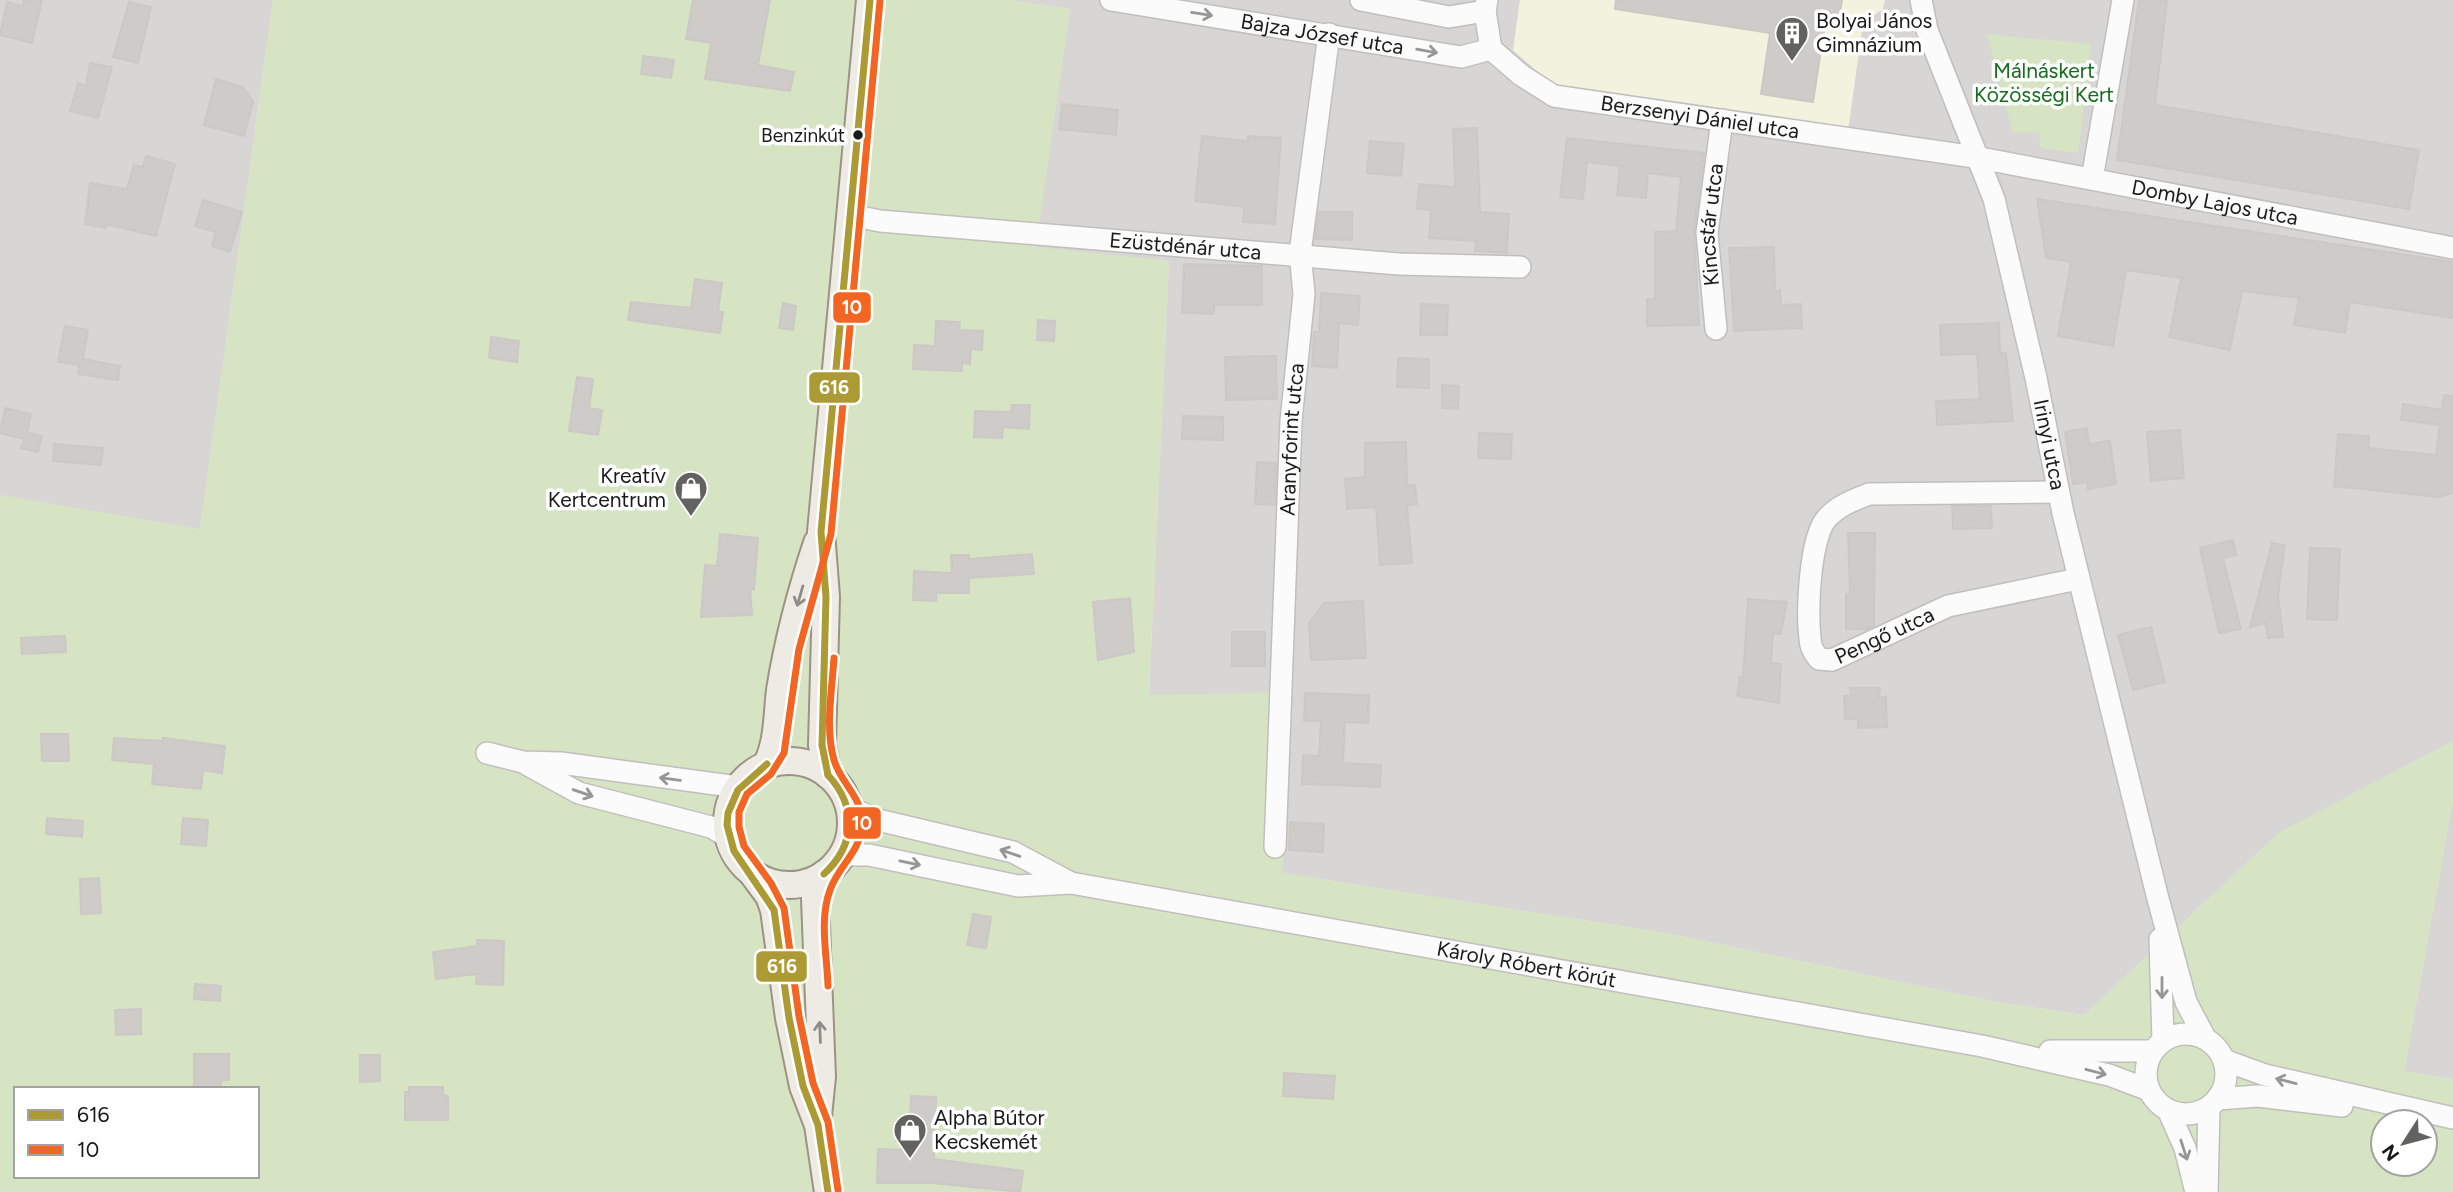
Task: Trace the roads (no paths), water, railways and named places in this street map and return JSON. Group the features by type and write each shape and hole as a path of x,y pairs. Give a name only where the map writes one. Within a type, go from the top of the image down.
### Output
{"main road":[{"path":"828,775 822,745 826,597 821,532 870,0"},
{"path":"767,764 774,751 780,690 798,600 821,532"},
{"path":"818,1125 822,1077 816,899 851,824 849,808 842,790 828,775 799,761 767,764 751,773 738,787 728,811 729,836 733,850 769,896 774,910 803,1086 818,1125 828,1192"},
{"path":"752,873 775,883 788,885 813,880 833,864"}],"street":[{"name":"Bajza József utca","path":"1111,0 1232,9 1329,34 1461,57 1491,49"},
{"name":"Bajza József utca","path":"1361,0 1449,17 1486,5"},
{"name":"Irinyi utca","path":"1921,0 1927,30 1975,157 1994,198 2078,579 2157,895 2186,1002 2205,1038"},
{"path":"2092,179 2123,0"},
{"path":"1486,5 1491,49"},
{"name":"Aranyforint utca","path":"1275,847 1291,421 1304,294 1300,253 1329,34"},
{"name":"Berzsenyi Dániel utca","path":"1491,49 1521,75 1554,96 1975,157"},
{"name":"Kincstár utca","path":"1716,329 1707,233 1722,120"},
{"name":"Domby Lajos utca","path":"1975,157 2453,248"},
{"name":"Ezüstdénár utca","path":"851,215 880,221 1300,253 1399,264 1520,267"},
{"name":"Pengő utca","path":"2058,492 1869,494 1843,505 1826,519 1816,539 1811,563 1811,647 1819,659 1832,660 1948,606 2078,579"},
{"path":"487,753 523,762 561,763 738,787"},
{"path":"523,762 579,793 711,827 729,836"},
{"name":"Károly Róbert körút","path":"849,808 878,820 1013,852 1071,883"},
{"name":"Károly Róbert körút","path":"833,864 869,855 1018,886 1071,883 1982,1046 2109,1075 2149,1090"},
{"name":"Irinyi utca","path":"2157,895 2157,1046"},
{"path":"2196,1192 2185,1148 2168,1110 2149,1090 2146,1070 2157,1046 2183,1033 2205,1038 2220,1051 2224,1059 2226,1080 2213,1103 2207,1192"},
{"name":"Károly Róbert körút","path":"1982,1046 2052,1052 2157,1046"},
{"path":"2224,1059 2265,1075 2407,1108"},
{"path":"2168,1110 2189,1114 2213,1103 2258,1096 2382,1108"}],"place":[{"name":"Bolyai János Gimnázium","path":"1792,63"},
{"name":"Benzinkút","path":"858,135"},
{"name":"Kreatív Kertcentrum","path":"691,518"},
{"name":"Alpha Bútor Kecskemét","path":"910,1160"}],"park label":[{"name":"Málnáskert Közösségi Kert","path":"2044,83"}]}
